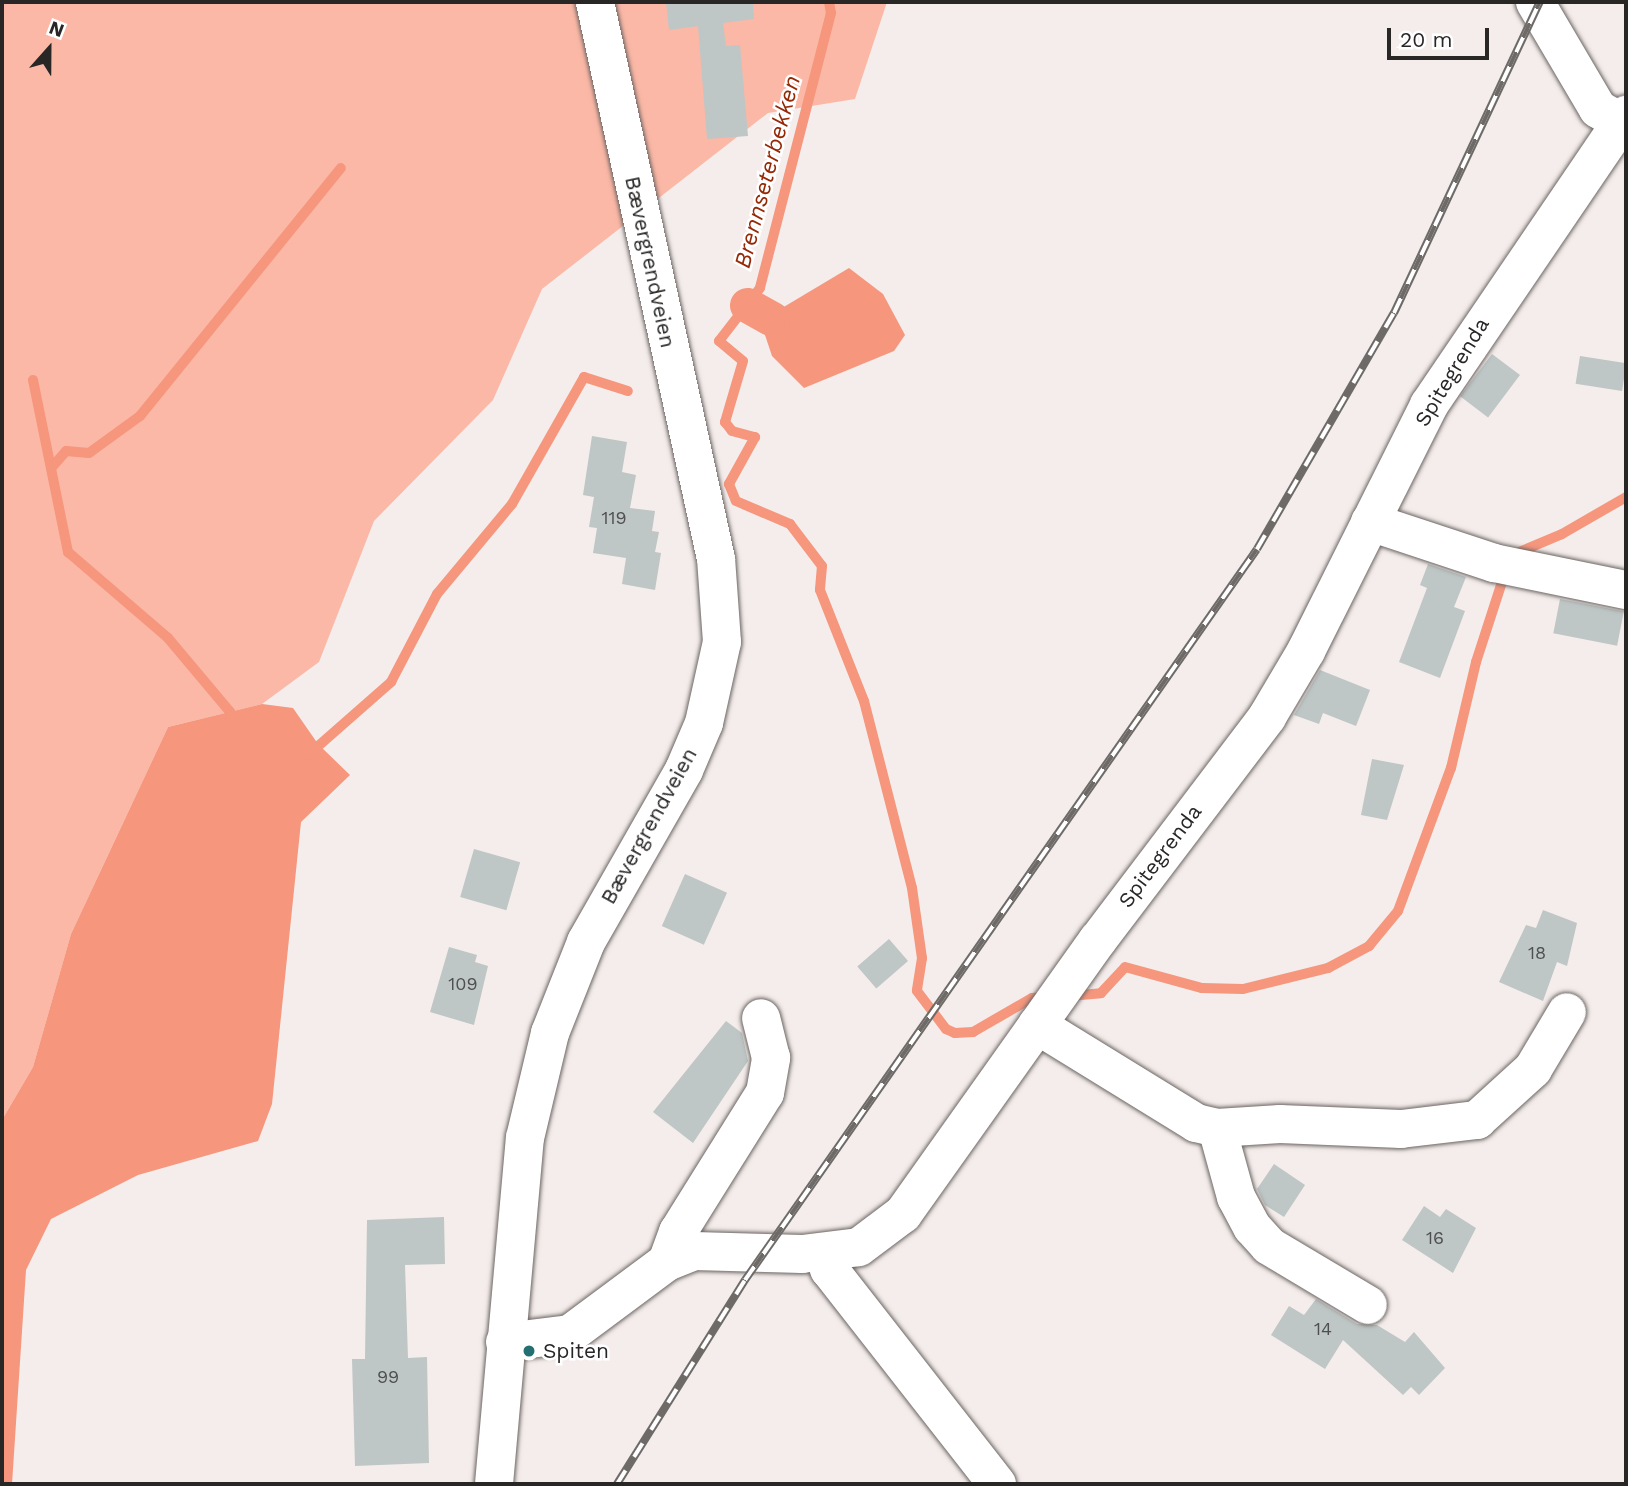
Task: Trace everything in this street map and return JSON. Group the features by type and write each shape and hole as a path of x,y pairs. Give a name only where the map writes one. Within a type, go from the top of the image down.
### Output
{"street":[{"name":"Bævergrendveien","path":"494,1484 525,1138 550,1033 593,930 684,770 704,723 722,642 716,559 594,2"},
{"path":"1535,2 1598,108 1624,122"},
{"name":"Spitegrenda","path":"505,1342 570,1334 667,1262 694,1251 720,1249 824,1252 859,1247 902,1214 1037,1025 1267,717 1468,340 1624,122"},
{"path":"1370,522 1494,563 1626,590"},
{"path":"1037,1025 1179,1115 1217,1128 1292,1124 1401,1129 1478,1120 1533,1069 1566,1012"},
{"path":"667,1262 678,1232 765,1093 771,1058 761,1018"},
{"path":"1217,1128 1236,1197 1252,1227 1269,1246 1368,1305"},
{"path":"824,1252 829,1269 997,1484"}],"shaded area":[{"path":"2,2 887,2 855,99 768,113 542,289 493,400 374,521 319,662 262,704 168,727 71,934 33,1067 2,1120"},
{"path":"849,268 883,294 905,335 894,351 804,388 772,356 764,332 777,311"},
{"path":"262,704 293,708 318,744 350,775 301,822 272,1104 258,1141 138,1175 51,1219 26,1270 12,1484 2,1484 2,1120 33,1067 71,934 168,727"}],"building":[{"path":"666,2 753,2 754,19 723,23 726,46 740,45 748,136 707,139 698,26 669,30"},
{"path":"1492,354 1520,375 1488,417 1460,396"},
{"path":"1580,356 1626,363 1622,391 1576,384"},
{"path":"592,436 627,442 622,472 636,475 630,508 655,511 652,531 659,532 655,552 661,553 655,590 622,584 626,558 593,553 597,528 589,527 594,497 583,495"},
{"path":"1428,564 1466,577 1454,607 1465,611 1440,678 1399,662 1427,588 1420,585"},
{"path":"1560,599 1624,611 1617,646 1553,633"},
{"path":"1320,670 1370,690 1356,726 1323,713 1319,724 1294,715"},
{"path":"1372,759 1404,765 1387,820 1361,815"},
{"path":"474,849 520,862 506,910 460,897"},
{"path":"685,874 727,893 704,945 662,926"},
{"path":"1543,910 1577,923 1567,966 1557,962 1543,1001 1499,982 1526,925 1536,928"},
{"path":"889,939 908,961 876,988 857,967"},
{"path":"449,947 477,955 475,962 488,966 474,1025 430,1012"},
{"path":"726,1021 742,1033 748,1061 693,1143 653,1112"},
{"path":"1274,1164 1305,1185 1284,1217 1265,1205 1257,1189"},
{"path":"1424,1206 1440,1217 1446,1209 1476,1228 1453,1273 1402,1240"},
{"path":"444,1217 445,1264 405,1265 408,1358 427,1357 429,1463 355,1466 352,1359 365,1359 367,1220"},
{"path":"1316,1299 1357,1324 1377,1325 1405,1342 1414,1332 1445,1368 1419,1395 1411,1387 1403,1395 1343,1340 1325,1369 1271,1335 1289,1306 1304,1315"}],"waterway":[{"path":"829,2 831,13 760,288 719,341 743,361 725,422 732,431 755,437 729,484 736,501 790,524 822,566 820,590 864,701 912,888 922,958 917,991 946,1029 955,1033 973,1032 1032,998 1046,997"},
{"path":"53,466 66,451 89,453 140,416 341,168"},
{"path":"747,305 772,319"},
{"name":"Brennseterbekken","path":"308,755 391,682 437,594 512,504 584,377 628,391"},
{"path":"33,380 68,552 168,638 230,712 232,725"},
{"path":"1512,555 1562,534 1626,497"},
{"path":"1069,996 1101,993 1125,967 1202,988 1243,989 1328,968 1369,946 1398,911 1451,768 1476,662 1505,573"}],"railway":[{"path":"617,1484 745,1280 1257,549 1394,313 1540,2"}],"place":[{"name":"Spiten","path":"529,1351"}]}
